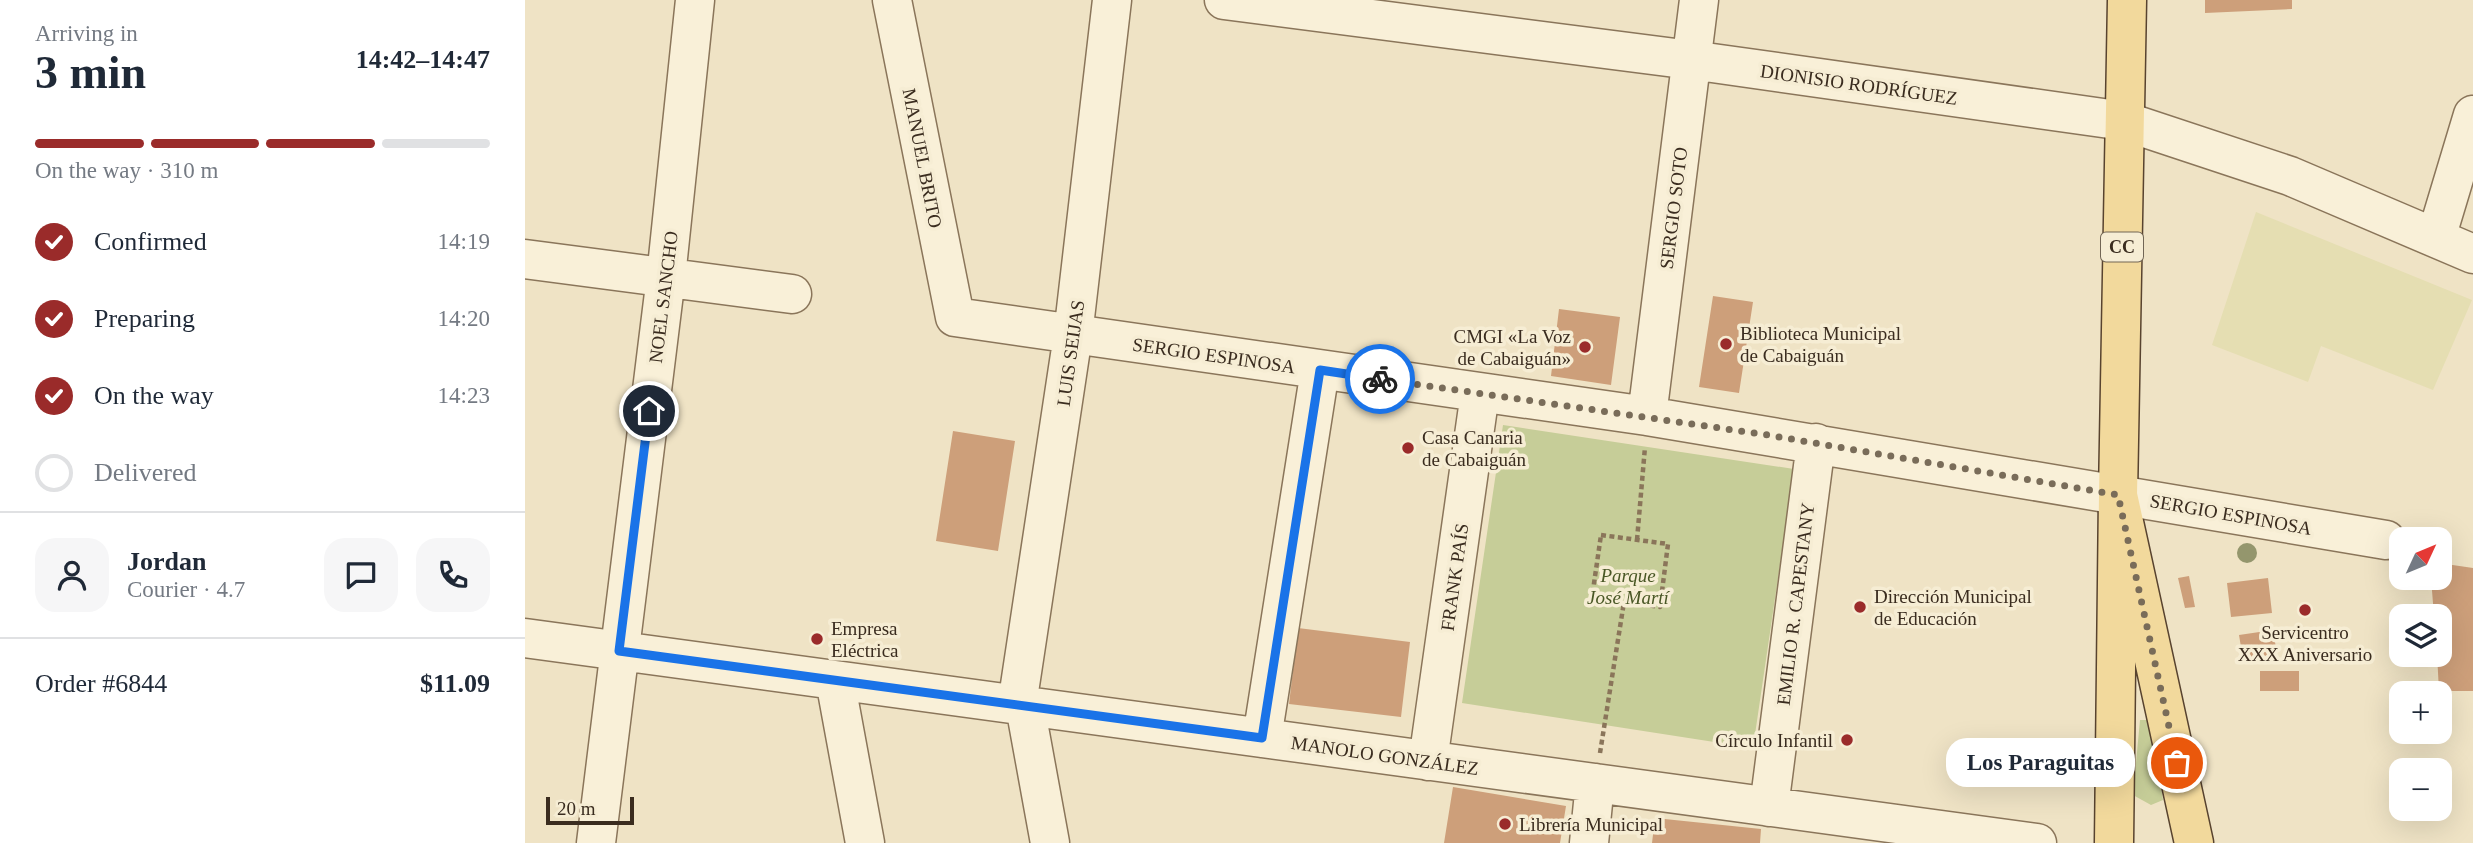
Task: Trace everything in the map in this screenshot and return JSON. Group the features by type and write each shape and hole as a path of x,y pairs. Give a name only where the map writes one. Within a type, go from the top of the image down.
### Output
{"main road":[{"name":"CC","path":"2114,843 2127,0"},
{"name":"CC","path":"2118,495 2194,843"}],"street":[{"name":"NOEL SANCHO","path":"596,843 666,277 695,0"},
{"name":"MANUEL BRITO","path":"892,0 955,317"},
{"name":"LUIS SEIJAS","path":"1050,843 1021,706 1073,335 1112,0"},
{"name":"DIONISIO RODRÍGUEZ","path":"1224,0 1692,60 2124,121 2290,176 2473,254"},
{"name":"SERGIO SOTO","path":"1647,416 1699,0"},
{"path":"2436,238 2473,115"},
{"path":"525,259 792,293"},
{"name":"SERGIO ESPINOSA","path":"955,317 1647,416 2386,540"},
{"path":"1262,738 1320,370"},
{"name":"FRANK PAÍS","path":"1428,761 1480,393"},
{"name":"EMILIO R. CAPESTANY","path":"1769,807 1816,443"},
{"name":"MANOLO GONZÁLEZ","path":"525,638 2037,843"},
{"path":"835,680 865,843"},
{"path":"1589,843 1595,783"}],"path":[{"path":"1637,540 1647,416"},
{"path":"1601,535 1668,544 1660,607 1624,602 1592,597 1601,535"},
{"path":"1595,783 1624,602"}],"shaded area":[{"path":"2256,212 2472,300 2433,390 2321,346 2308,382 2212,345"}],"green space":[{"name":"Parque José Martí","path":"1503,425 1794,469 1753,748 1462,703"},
{"path":"2140,720 2151,720 2163,800 2151,805 2133,795"}],"building":[{"path":"2205,0 2292,0 2292,9 2205,13"},
{"name":"Biblioteca Municipal de Cabaiguán","path":"1713,296 1753,302 1739,393 1699,387"},
{"name":"CMGI «La Voz de Cabaiguán»","path":"1559,309 1620,317 1611,385 1551,376"},
{"path":"953,431 1015,441 998,551 936,541"},
{"path":"2452,565 2473,568 2473,691 2452,691 2452,681 2438,681 2438,667 2452,667 2452,604 2433,604 2432,590 2452,590"},
{"path":"2189,576 2195,607 2185,608 2178,578"},
{"path":"2268,578 2272,613 2231,617 2227,583"},
{"path":"1298,628 1410,642 1401,717 1289,704"},
{"path":"2273,630 2277,654 2243,659 2239,635"},
{"path":"2260,671 2299,671 2299,691 2260,691"},
{"name":"Librería Municipal","path":"1453,787 1566,806 1560,843 1444,843"},
{"path":"1655,818 1761,829 1760,843 1652,843"}],"way so far":[{"path":"1380,379 1768,435 2118,495 2177,763"}],"place":[{"name":"Biblioteca Municipal de Cabaiguán","path":"1726,344"},
{"name":"CMGI «La Voz de Cabaiguán»","path":"1585,347"},
{"name":"Casa Canaria de Cabaiguán","path":"1408,448"},
{"name":"Dirección Municipal de Educación","path":"1860,607"},
{"name":"Servicentro XXX Aniversario","path":"2305,610"},
{"name":"Empresa Eléctrica","path":"817,639"},
{"name":"Círculo Infantil","path":"1847,740"},
{"name":"Los Paraguitas","path":"2177,763"},
{"name":"Librería Municipal","path":"1505,824"}],"route":[{"path":"649,411 619,651 1262,738 1320,370 1380,379"}]}
